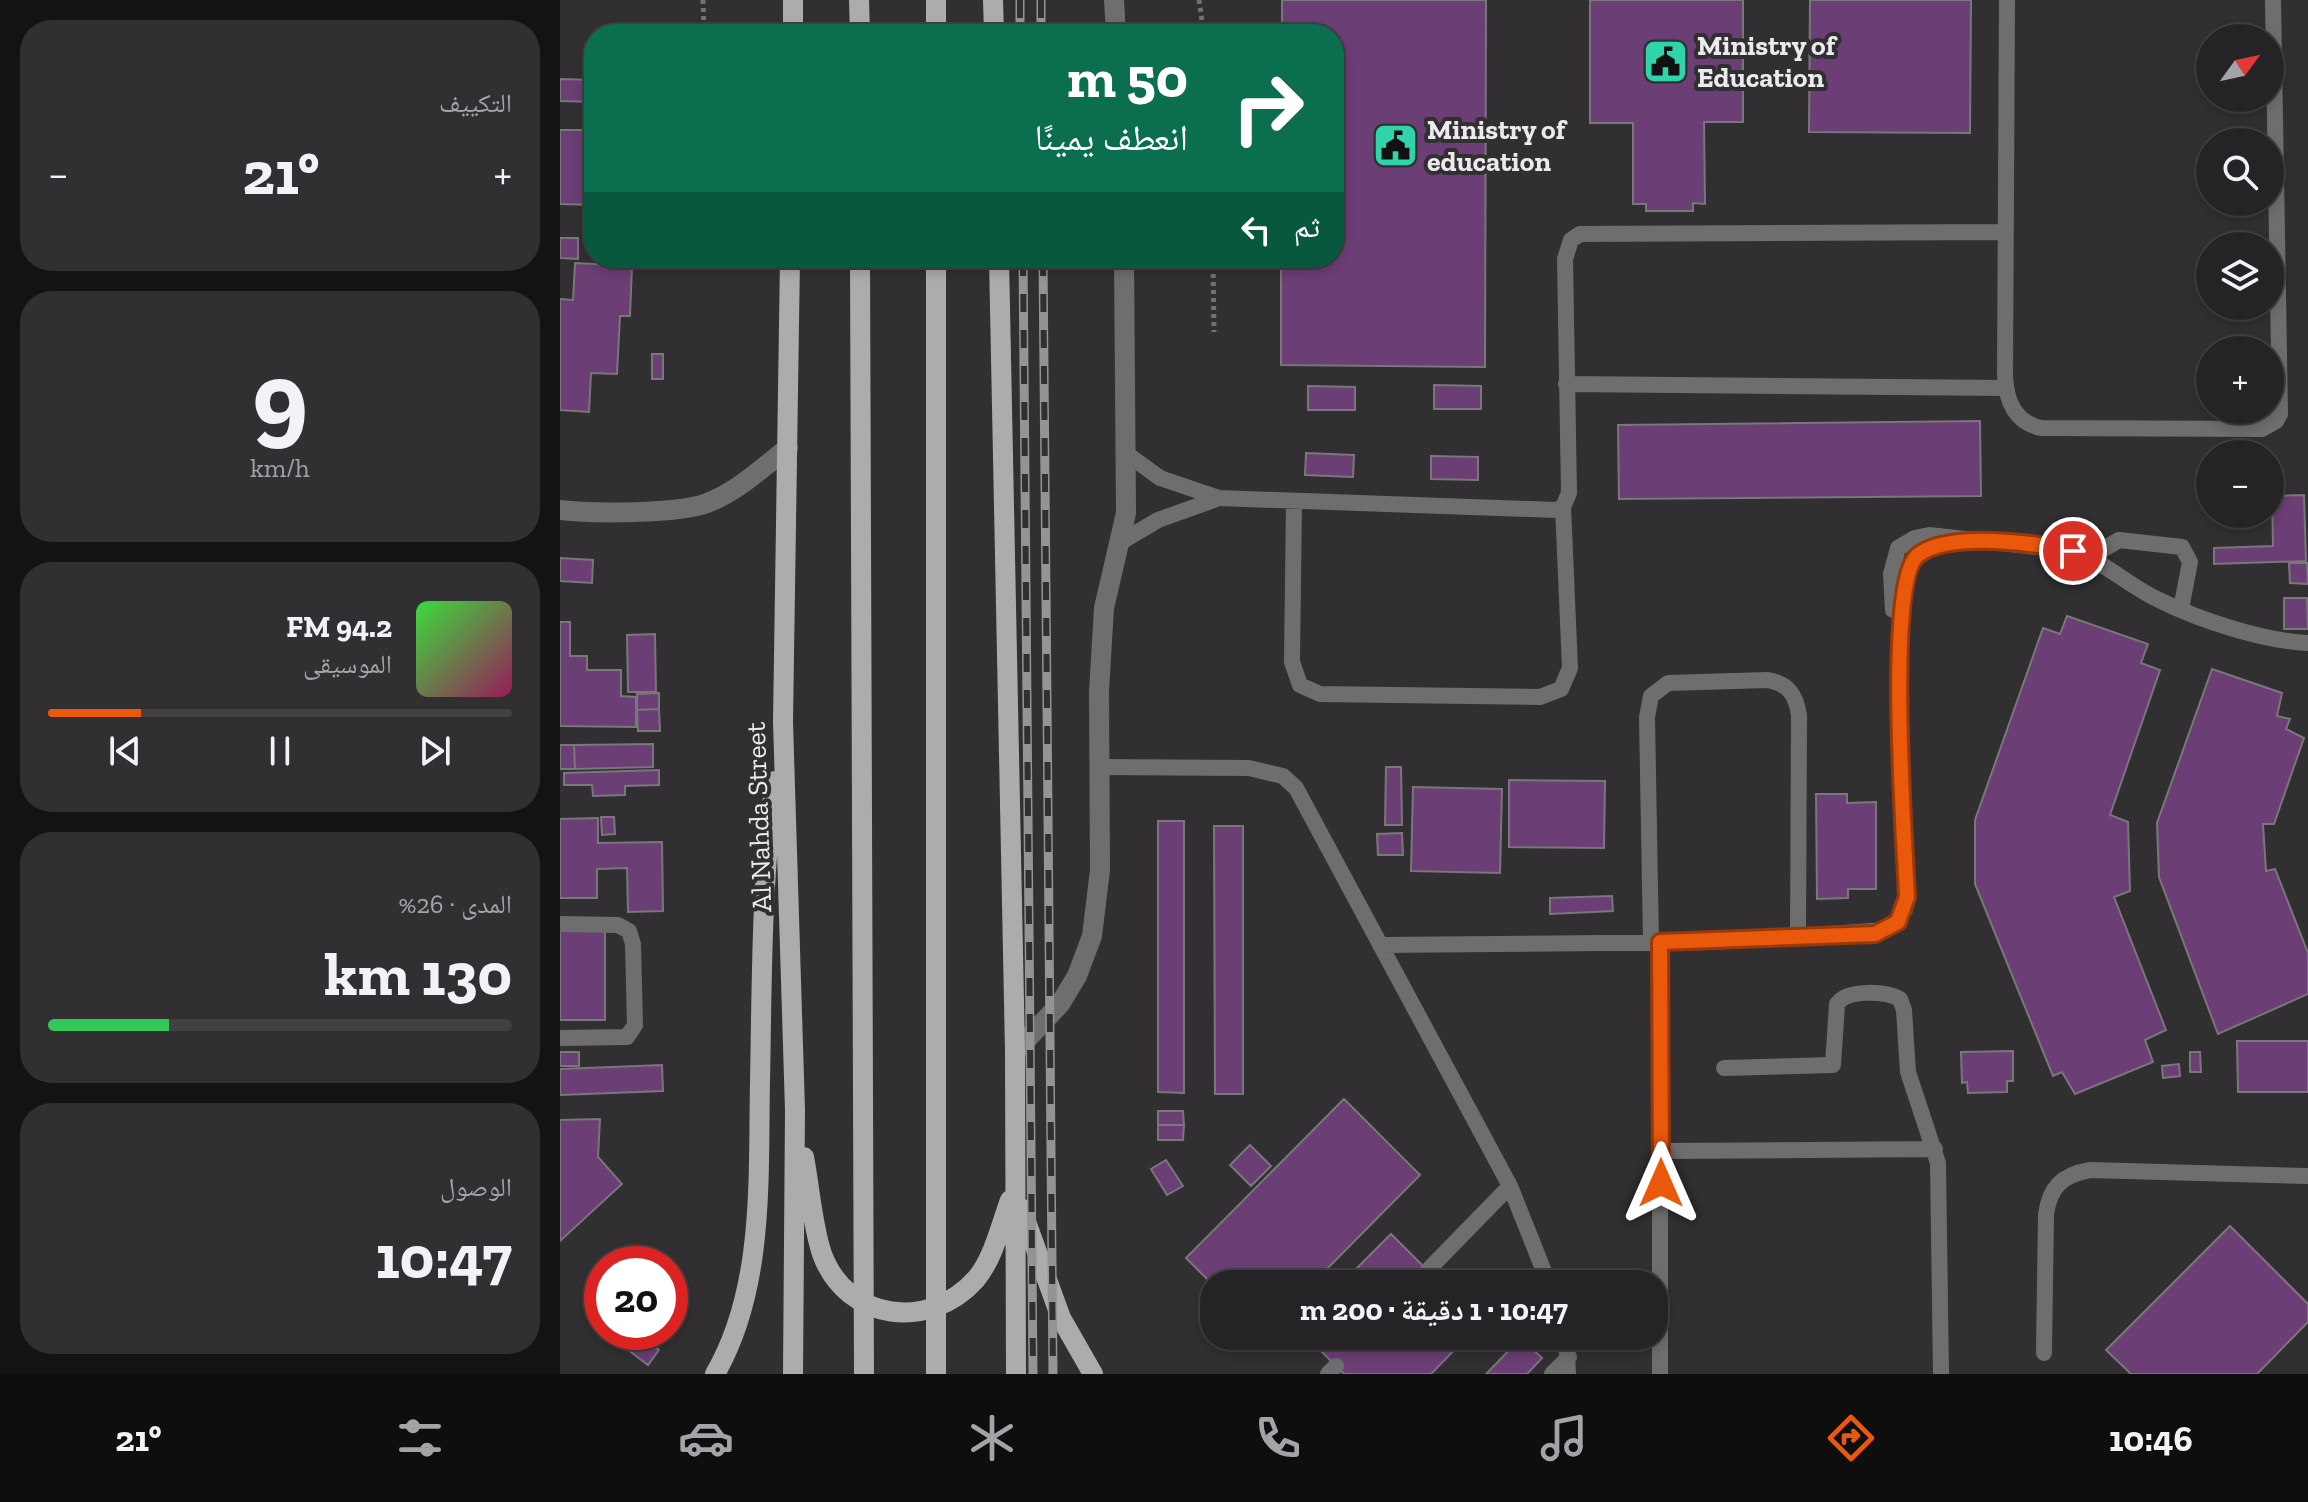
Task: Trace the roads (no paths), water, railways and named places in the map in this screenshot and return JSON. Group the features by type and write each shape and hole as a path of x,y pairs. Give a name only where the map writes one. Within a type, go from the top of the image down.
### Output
{"main road":[{"path":"793,0 793,24"},
{"path":"859,0 860,24"},
{"path":"936,0 936,24"},
{"path":"993,0 994,24"},
{"name":"Al Nahda Street","path":"790,268 783,722 795,1110 793,1374"},
{"path":"860,268 864,1374"},
{"path":"936,268 936,1374"},
{"path":"999,268 1015,1052 1016,1374"},
{"path":"715,1374 745,1302 753,1236 758,1175 765,884 783,722"},
{"path":"795,1110 822,1254 837,1280 860,1304 891,1314 902,1314 924,1313 953,1300 977,1278 1015,1189"},
{"path":"1015,1189 1040,1267 1061,1318 1093,1374"}],"street":[{"path":"1114,0 1115,24"},
{"path":"1015,1052 1060,1004 1077,976 1092,936 1100,870 1098,767 1104,608 1126,513 1124,268"},
{"path":"560,510 681,509 705,504 749,478 788,448"}],"lane":[{"path":"2007,0 2006,388 2010,405 2029,425 2041,428 2262,429 2276,421 2282,406 2273,0"},
{"path":"1294,501 1292,662 1300,685 1320,694 1540,697 1561,689 1570,668 1563,507 1569,493 1565,259 1571,240 1580,234 2006,232"},
{"path":"1566,384 2006,388"},
{"path":"1127,454 1160,478 1219,498 1549,511 1563,507"},
{"path":"1121,542 1168,515 1219,498"},
{"path":"1380,945 1656,942 1875,934 1898,922 1905,910 1899,633 1891,574 1898,548 1915,538 1929,535 2050,546 2090,557 2160,601 2181,609 2260,636 2308,643"},
{"path":"2090,557 2119,540 2182,547 2190,562 2181,609"},
{"path":"1660,1374 1661,1151 1648,706 1658,688 1668,683 1778,682 1786,686 1797,704 1798,937"},
{"path":"1098,767 1249,768 1283,776 1307,802 1510,1186 1543,1270"},
{"path":"560,924 618,925 629,931 633,944 635,1025 627,1037 560,1038"},
{"path":"1724,1068 1833,1065 1837,1004 1840,999 1855,994 1896,996 1904,1010 1911,1083 1935,1149 1939,1181 1941,1374"},
{"path":"1661,1151 1935,1149"},
{"path":"2044,1353 2046,1214 2048,1196 2059,1181 2090,1170 2308,1176"},
{"path":"1428,1270 1510,1186"},
{"path":"1552,1374 1569,1366"}],"railway":[{"path":"1020,0 1020,24"},
{"path":"1041,0 1041,24"},
{"path":"1023,268 1033,1374"},
{"path":"1043,268 1053,1374"}],"place":[{"name":"Ministry of Education","path":"1666,61"},
{"name":"Ministry of education","path":"1396,145"}]}
